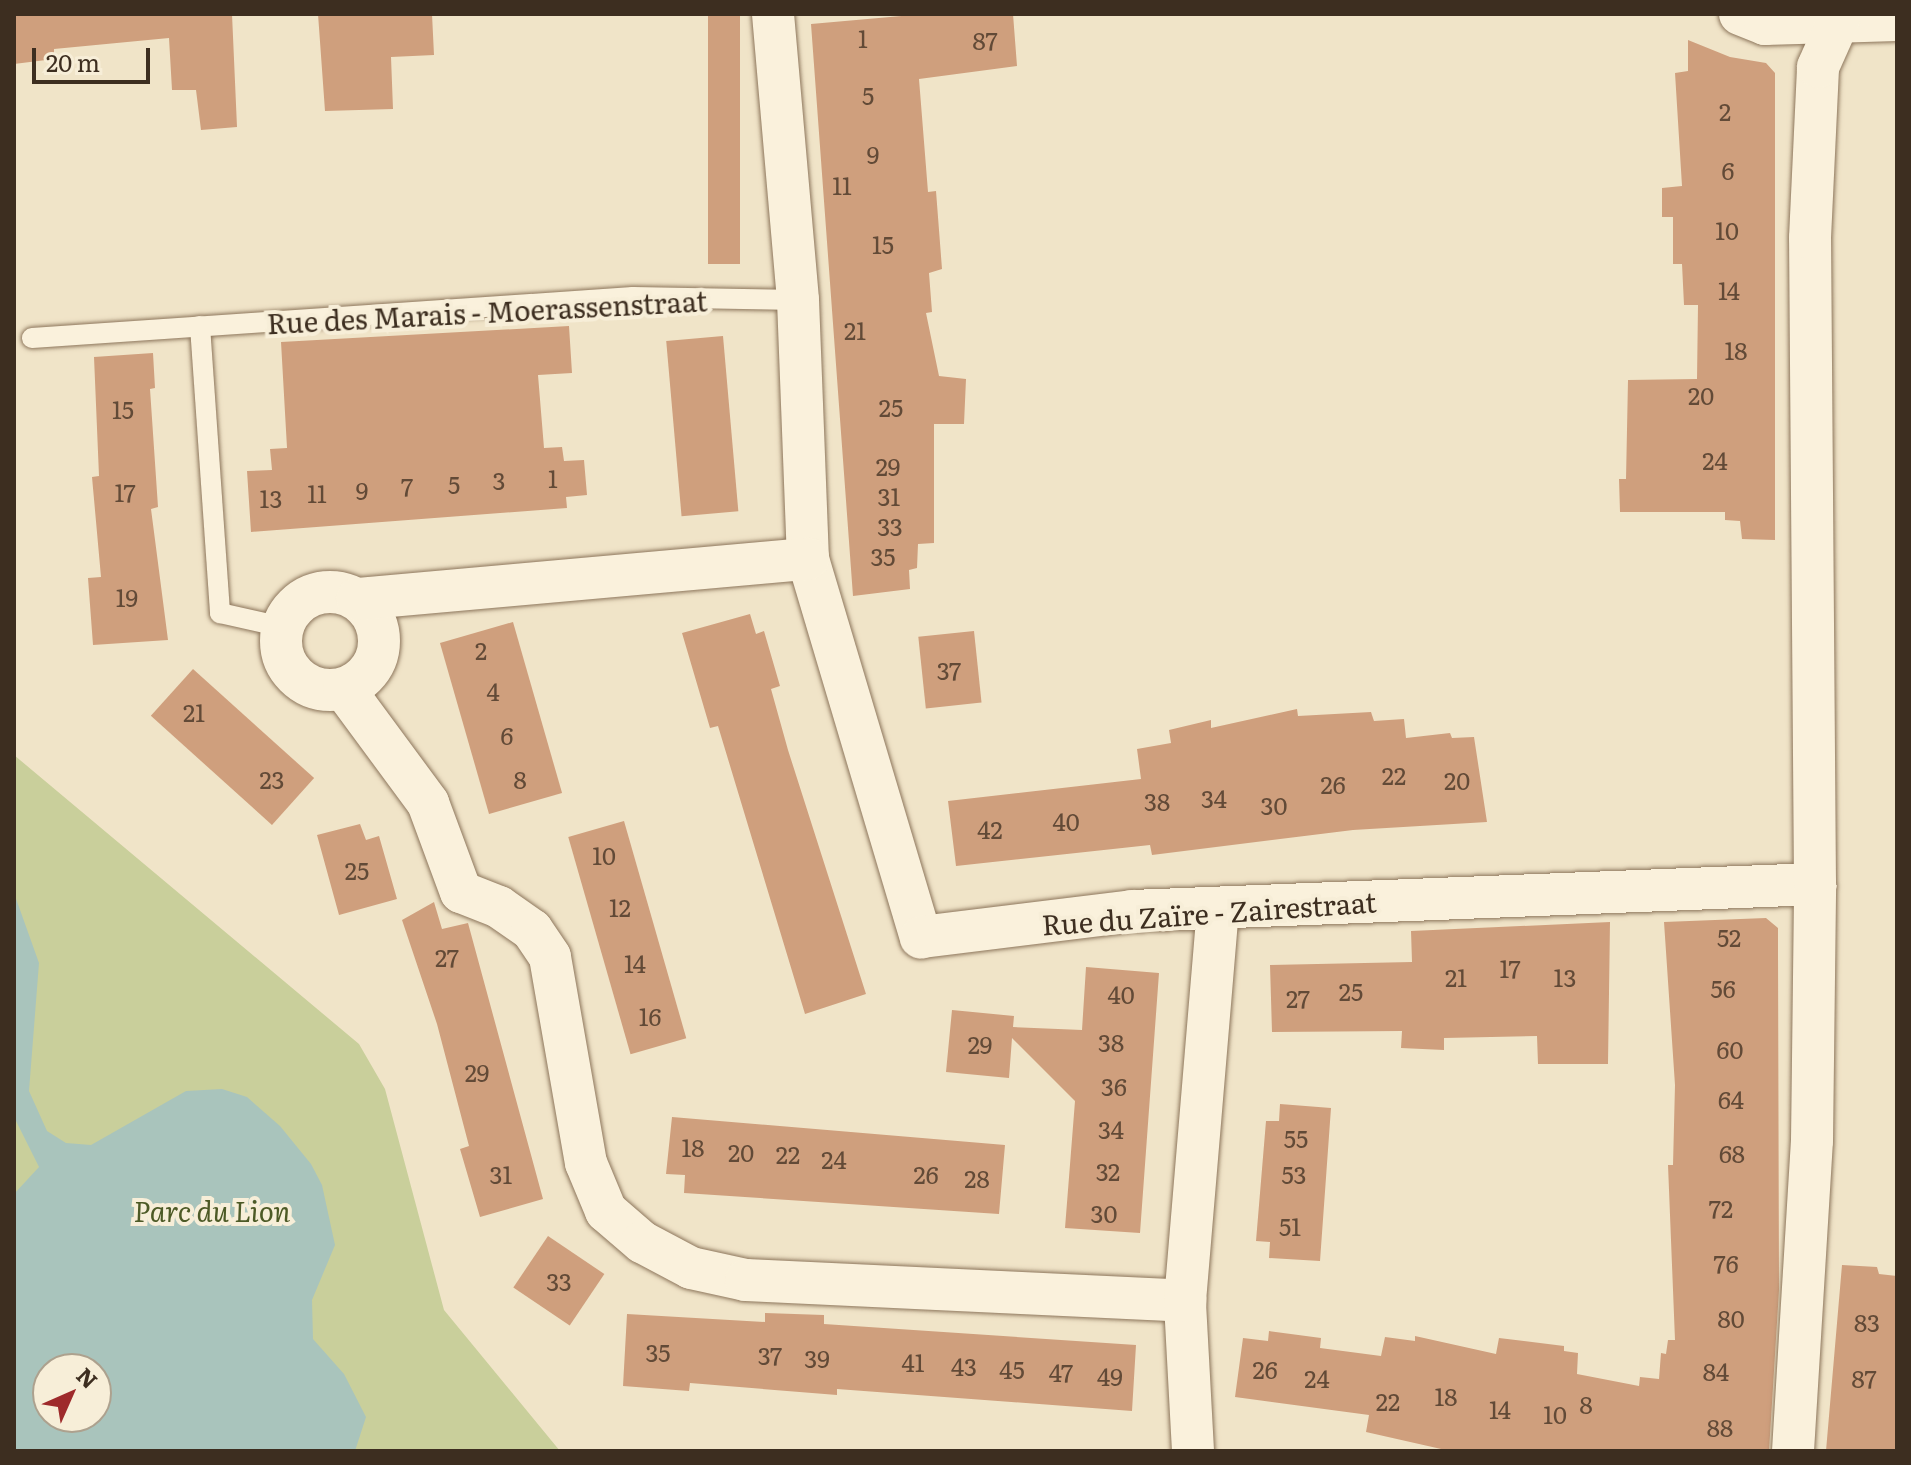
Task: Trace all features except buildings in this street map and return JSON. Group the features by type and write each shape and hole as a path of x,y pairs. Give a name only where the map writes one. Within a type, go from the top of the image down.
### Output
{"street":[{"path":"773,14 798,300"},
{"path":"1740,14 1765,24 1835,17 1897,20"},
{"path":"1793,1451 1812,1141 1815,884 1810,238 1818,67 1835,17"},
{"name":"Rue du Zaïre - Zairestraat","path":"798,300 808,559 921,937 1132,911 1815,884"},
{"path":"357,599 377,624 379,648 369,673 344,689 324,690 299,680 280,650 282,627 301,600 333,591 357,599 808,559"},
{"path":"344,689 428,803 461,892 499,907 532,930 550,957 586,1163 606,1211 642,1242 691,1268 746,1280 1185,1301"},
{"path":"1193,1451 1185,1301 1218,908"}],"lane":[{"name":"Rue des Marais - Moerassenstraat","path":"32,338 633,297 798,300"},
{"path":"200,326 220,613 282,627"}],"green space":[{"name":"Parc du Lion","path":"14,755 359,1044 385,1089 444,1310 560,1451 14,1451"}],"water":[{"path":"14,893 39,963 29,1091 47,1131 66,1143 91,1145 186,1091 222,1089 247,1097 280,1126 311,1164 322,1185 335,1245 312,1300 313,1339 344,1374 366,1417 355,1451 14,1451 14,1194 39,1167 14,1117"}]}
